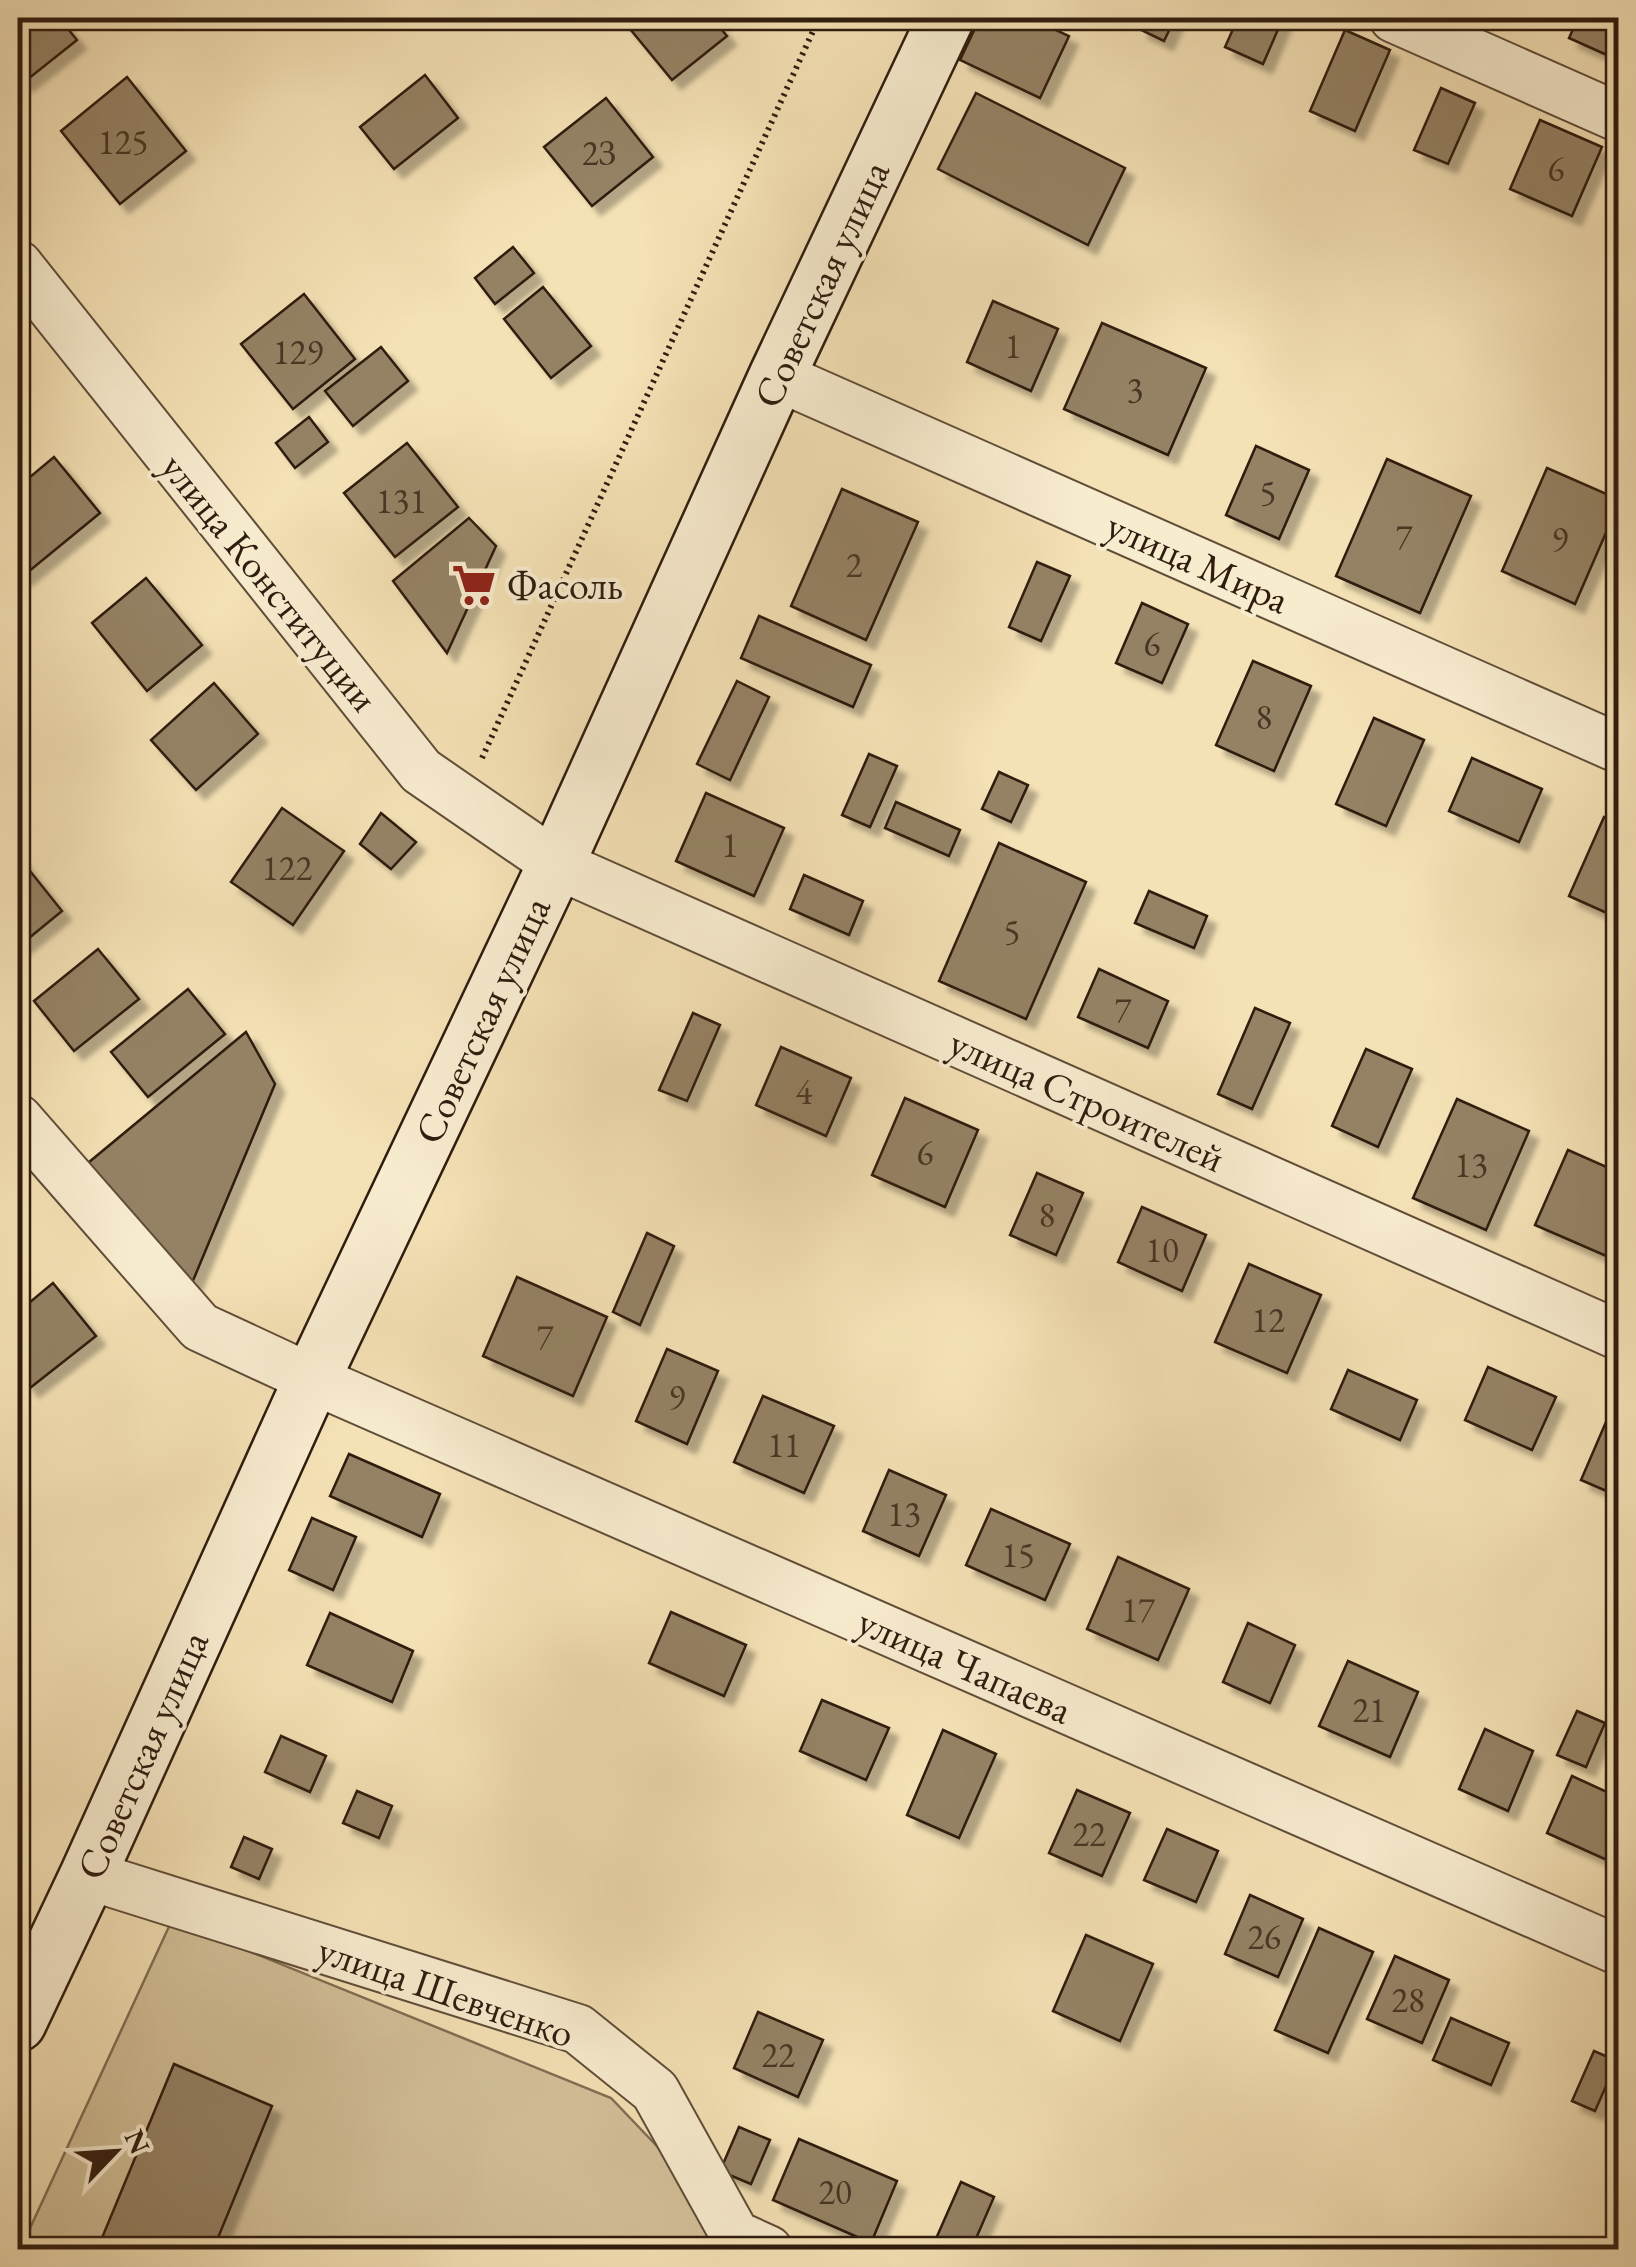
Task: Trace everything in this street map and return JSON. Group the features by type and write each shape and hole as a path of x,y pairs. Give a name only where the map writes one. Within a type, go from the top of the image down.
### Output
{"main road":[{"name":"Советская улица","path":"18,2023 312,1379 556,864 777,376 946,18"}],"street":[{"path":"1394,18 1618,117"},
{"name":"улица Конституции","path":"18,265 422,771 556,864"},
{"name":"улица Мира","path":"777,376 1618,748"},
{"name":"улица Строителей","path":"556,864 1618,1336"},
{"name":"улица Чапаева","path":"18,1119 200,1327 1618,1950"},
{"name":"улица Шевченко","path":"88,1874 578,2029 655,2091 736,2234 768,2250"}],"path":[{"path":"464,800 819,18"}],"shaded area":[{"path":"172,1920 611,2098 755,2249 20,2250"}],"building":[{"path":"18,18 59,18 77,40 23,83 18,75"},
{"path":"621,18 712,18 727,36 672,80"},
{"path":"980,18 1030,18 1069,36 1040,98 960,60"},
{"path":"1144,18 1175,18 1164,41 1139,29"},
{"path":"1238,18 1283,18 1263,64 1225,47"},
{"path":"1578,18 1618,18 1618,60 1569,38"},
{"path":"1345,30 1390,50 1355,131 1310,111"},
{"path":"425,75 458,118 394,169 360,127"},
{"path":"127,77 186,151 120,204 61,131"},
{"path":"1441,88 1475,103 1448,164 1414,150"},
{"path":"976,93 1125,168 1088,245 938,169"},
{"path":"606,98 653,157 592,206 544,147"},
{"path":"1540,120 1602,147 1572,216 1510,189"},
{"path":"513,247 534,273 495,304 475,278"},
{"path":"543,287 591,346 551,378 504,319"},
{"path":"304,294 355,359 293,409 241,344"},
{"path":"993,301 1058,329 1031,391 967,362"},
{"path":"1102,323 1206,368 1168,455 1064,409"},
{"path":"381,347 408,381 353,426 325,391"},
{"path":"309,417 328,442 295,468 276,443"},
{"path":"407,443 458,507 395,557 344,493"},
{"path":"1256,446 1309,470 1279,539 1226,515"},
{"path":"54,457 100,513 22,577 18,571 18,487"},
{"path":"1387,459 1471,496 1420,613 1336,576"},
{"path":"1547,468 1618,499 1575,604 1502,571"},
{"path":"842,489 918,522 866,640 791,606"},
{"path":"469,518 496,546 447,653 393,581"},
{"path":"1037,562 1070,576 1041,641 1009,627"},
{"path":"146,578 202,645 147,691 92,623"},
{"path":"1142,603 1188,624 1162,683 1116,663"},
{"path":"759,616 871,665 853,707 741,658"},
{"path":"1253,661 1311,686 1274,771 1216,745"},
{"path":"737,681 769,697 730,780 697,764"},
{"path":"214,683 258,734 196,790 151,740"},
{"path":"1374,718 1424,740 1386,826 1336,804"},
{"path":"869,754 897,766 870,827 842,815"},
{"path":"1472,758 1542,789 1519,842 1449,811"},
{"path":"999,772 1028,785 1011,822 982,809"},
{"path":"706,793 784,828 754,896 676,861"},
{"path":"896,802 960,830 949,856 885,828"},
{"path":"282,808 344,851 293,925 231,882"},
{"path":"381,813 416,842 391,869 360,844"},
{"path":"1604,817 1618,824 1618,918 1569,896"},
{"path":"999,843 1086,882 1026,1019 939,981"},
{"path":"18,856 62,911 18,947"},
{"path":"804,875 863,901 849,935 790,909"},
{"path":"1149,891 1207,916 1194,948 1135,923"},
{"path":"98,949 139,999 74,1051 34,1001"},
{"path":"1099,969 1168,1001 1148,1048 1078,1017"},
{"path":"188,989 225,1034 148,1097 111,1052"},
{"path":"1255,1008 1290,1023 1252,1109 1218,1094"},
{"path":"693,1013 720,1025 687,1101 659,1090"},
{"path":"246,1032 275,1084 192,1283 88,1163"},
{"path":"781,1047 851,1078 826,1136 756,1105"},
{"path":"1366,1049 1412,1069 1378,1147 1332,1126"},
{"path":"905,1098 978,1130 945,1207 872,1175"},
{"path":"1457,1099 1529,1131 1486,1230 1413,1198"},
{"path":"1568,1150 1618,1172 1618,1241 1611,1258 1535,1225"},
{"path":"1037,1173 1083,1193 1056,1255 1010,1235"},
{"path":"1142,1207 1206,1235 1182,1291 1118,1262"},
{"path":"647,1233 674,1246 640,1325 613,1312"},
{"path":"1249,1264 1321,1295 1287,1373 1215,1342"},
{"path":"517,1277 607,1317 573,1396 483,1356"},
{"path":"53,1283 96,1336 30,1388 18,1373 18,1312"},
{"path":"667,1349 718,1371 687,1444 636,1421"},
{"path":"1488,1367 1556,1397 1532,1450 1465,1420"},
{"path":"1348,1370 1417,1400 1400,1440 1331,1409"},
{"path":"763,1396 834,1426 804,1493 734,1462"},
{"path":"1606,1422 1618,1428 1618,1496 1581,1480"},
{"path":"349,1454 440,1494 422,1537 330,1496"},
{"path":"889,1470 946,1495 919,1556 863,1531"},
{"path":"991,1509 1070,1544 1045,1600 966,1565"},
{"path":"312,1518 356,1537 333,1590 289,1570"},
{"path":"1118,1557 1189,1589 1158,1660 1087,1629"},
{"path":"671,1612 746,1645 724,1696 649,1663"},
{"path":"330,1613 413,1651 392,1702 307,1665"},
{"path":"1248,1623 1295,1645 1270,1703 1223,1682"},
{"path":"1348,1661 1418,1692 1390,1757 1319,1726"},
{"path":"822,1700 889,1728 866,1780 800,1751"},
{"path":"1577,1711 1605,1723 1586,1767 1557,1755"},
{"path":"1485,1729 1533,1751 1508,1811 1459,1789"},
{"path":"943,1730 996,1754 959,1838 907,1815"},
{"path":"281,1736 326,1756 310,1792 265,1772"},
{"path":"1572,1776 1618,1797 1618,1865 1547,1833"},
{"path":"1077,1790 1130,1813 1102,1876 1049,1853"},
{"path":"357,1791 392,1806 379,1838 343,1823"},
{"path":"1167,1829 1218,1851 1196,1902 1144,1880"},
{"path":"244,1837 272,1849 259,1879 231,1867"},
{"path":"1250,1895 1303,1919 1278,1977 1225,1954"},
{"path":"1319,1928 1373,1952 1328,2053 1275,2030"},
{"path":"1086,1935 1153,1964 1120,2041 1053,2011"},
{"path":"1395,1956 1449,1980 1422,2043 1367,2019"},
{"path":"758,2012 823,2040 798,2097 734,2068"},
{"path":"1451,2018 1509,2043 1491,2085 1433,2060"},
{"path":"1594,2051 1617,2061 1595,2111 1572,2101"},
{"path":"174,2064 272,2106 213,2250 97,2250"},
{"path":"739,2127 770,2140 751,2184 720,2171"},
{"path":"799,2139 897,2181 871,2243 773,2200"},
{"path":"961,2182 994,2197 971,2250 931,2250"}],"place":[{"name":"Фасоль","path":"474,585"}]}
